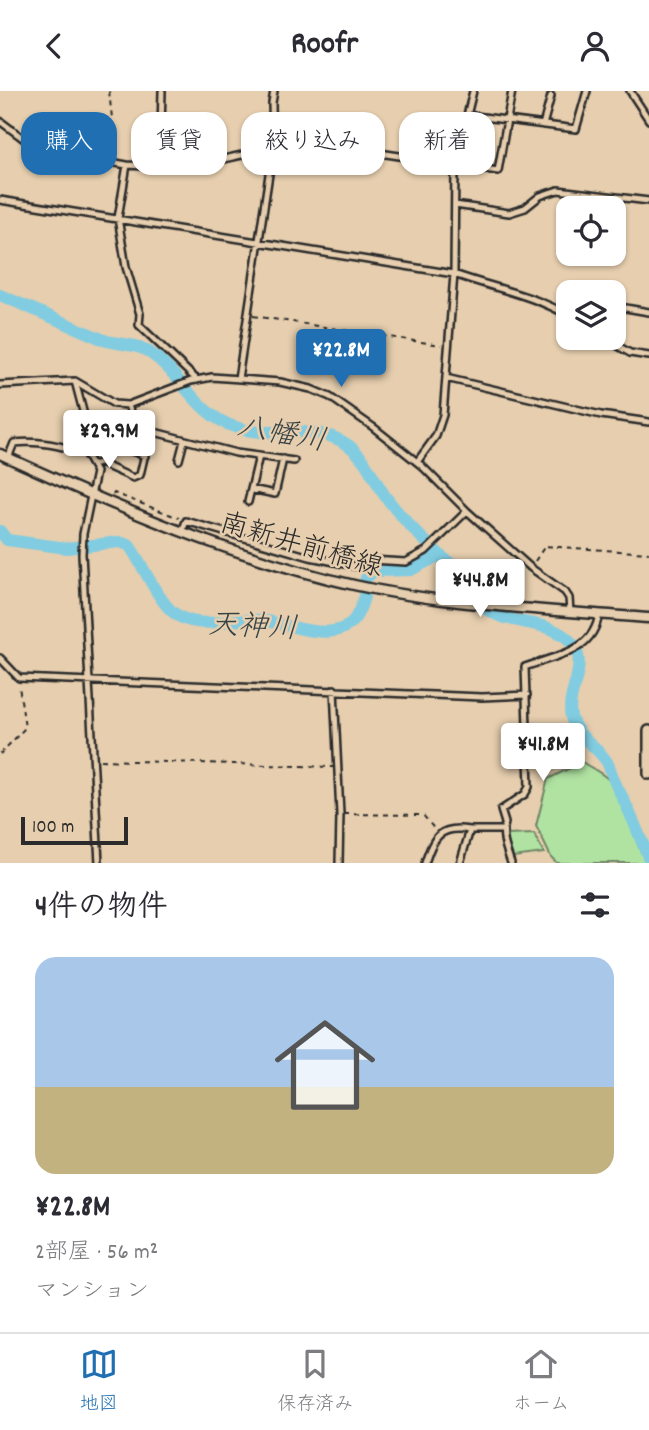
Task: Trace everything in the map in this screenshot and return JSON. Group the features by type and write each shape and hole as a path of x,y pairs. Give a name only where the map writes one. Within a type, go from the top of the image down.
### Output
{"main road":[{"name":"南新井前橋線","path":"4,456 181,532 305,573 353,585 461,603 649,618"},
{"path":"649,731 649,773"}],"street":[{"path":"161,112 162,91"},
{"path":"274,91 274,112"},
{"path":"469,112 474,91"},
{"path":"495,171 498,171 509,120 512,91"},
{"path":"495,118 576,129 587,91"},
{"path":"629,91 649,120"},
{"path":"543,125 551,96"},
{"path":"0,121 21,137"},
{"path":"117,163 131,165"},
{"path":"127,165 118,219 126,267 140,314 139,325 194,381"},
{"path":"237,379 269,175"},
{"path":"417,462 436,436 443,415 454,275 455,175"},
{"path":"454,205 509,213 525,208 540,195 558,190 649,201"},
{"path":"0,200 454,275 537,299 556,309"},
{"path":"626,308 649,312"},
{"path":"625,350 649,356"},
{"path":"0,385 75,381 114,404 128,405 212,377 296,385 330,397 417,462 531,568 565,592 569,598 570,612"},
{"path":"446,378 601,415 649,422"},
{"path":"75,381 89,434 85,453 96,472 83,534 82,554 99,863"},
{"path":"128,405 135,427 236,453 294,461"},
{"path":"92,465 100,463 133,478 140,475 150,432"},
{"path":"89,434 145,456"},
{"path":"179,460 184,440"},
{"path":"4,456 14,443 22,442 52,443 85,453"},
{"path":"248,502 259,456"},
{"path":"251,489 275,494 283,459"},
{"path":"181,532 186,521 310,557 360,568 370,560 406,562 426,551 467,511"},
{"path":"305,573 310,557"},
{"path":"353,585 356,567"},
{"path":"511,863 502,830 505,823 501,810 526,793 529,787 524,673 526,667 552,660 582,644 591,637 597,626 598,614"},
{"path":"0,658 19,678 482,697 527,695"},
{"path":"334,689 339,768 339,863"},
{"path":"425,863 430,846 438,834 454,827 502,830"},
{"path":"460,863 470,830"}],"path":[{"path":"110,91 112,112"},
{"path":"248,315 449,347"},
{"path":"109,501 114,493 186,521"},
{"path":"531,568 545,546 649,553"},
{"path":"0,754 25,728 19,678"},
{"path":"92,759 339,768"},
{"path":"340,814 422,815 438,834"}],"green space":[{"path":"582,762 604,776 616,789 647,863 557,863 551,857 536,826 548,779"},
{"path":"534,834 544,853 513,857 506,842 506,835"}],"waterway":[{"name":"八幡川","path":"0,295 104,340 144,349 161,361 199,403 221,421 249,431 321,434 335,438 354,450 397,511 459,571 483,606 503,617 550,629 570,641 579,659 571,698 571,717 577,730 607,762 649,859"},
{"name":"天神川","path":"0,531 7,540 67,548 119,542 129,545 168,607 183,619 193,622 259,620 306,630 334,631 351,623 364,597"},
{"name":"天神川","path":"366,578 374,571 411,570 440,555"}]}
